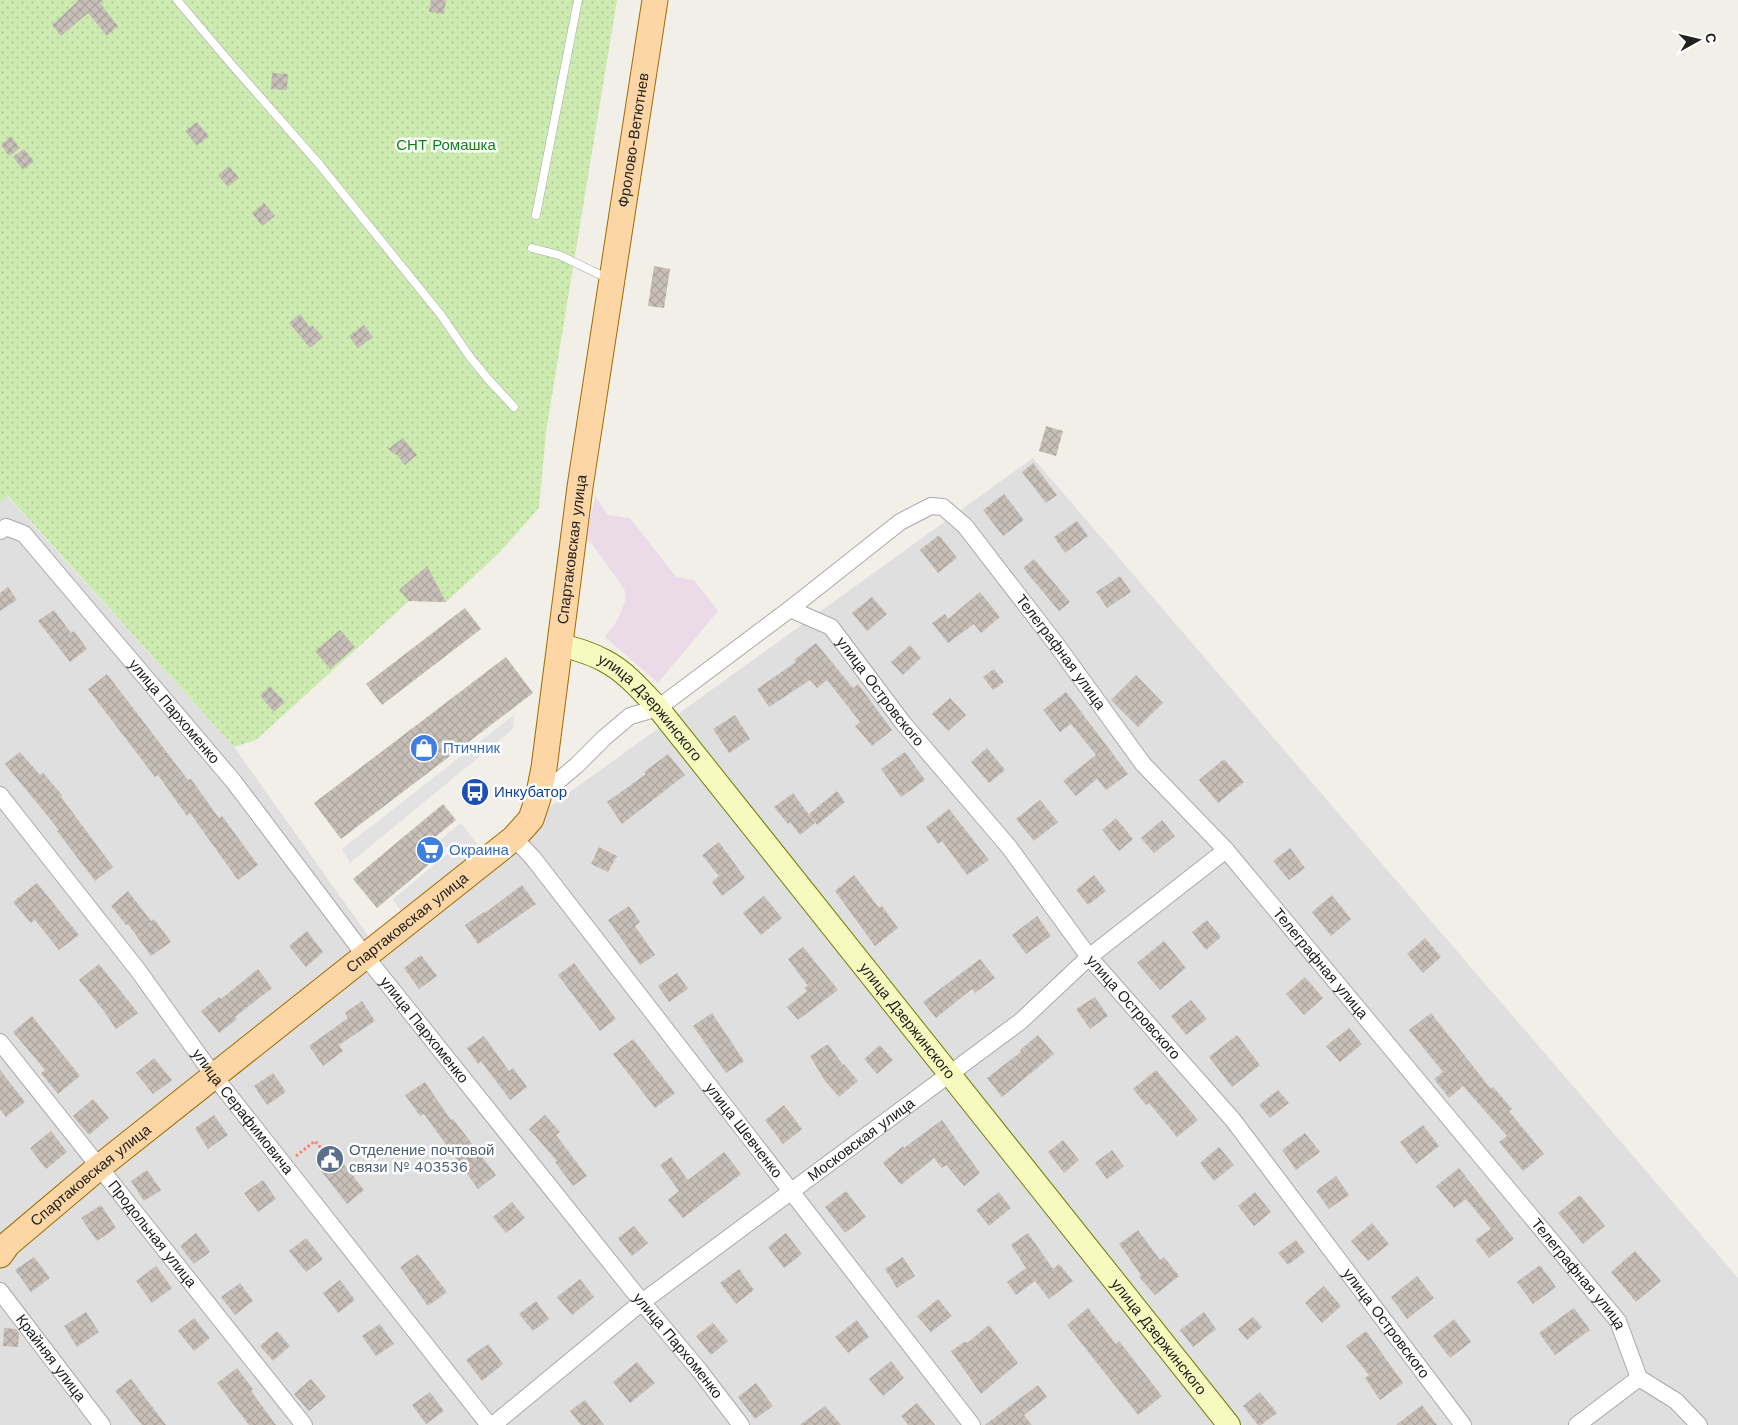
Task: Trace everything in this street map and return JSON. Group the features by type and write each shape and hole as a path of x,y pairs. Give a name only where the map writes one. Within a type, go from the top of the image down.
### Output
{"main road":[{"name":"Фролово-Ветютнев","path":"611,280 655,0"},
{"name":"Спартаковская улица","path":"0,1255 8,1244 98,1168 514,838 531,819 538,798 544,768 580,487 611,280"}],"street":[{"name":"Телеграфная улица","path":"790,608 900,522 932,506 943,507 965,526 1056,644 1143,764 1226,850 1618,1322 1639,1378"},
{"name":"улица Пархоменко","path":"3,529 24,534 234,782 366,957 642,1302 699,1370 741,1425"},
{"path":"538,798 578,765 604,738 630,716 658,708 790,608"},
{"name":"улица Островского","path":"790,608 831,627 903,723 1009,847 1089,957 1233,1120 1463,1425"},
{"name":"улица Дзержинского","path":"561,645 606,661 632,681 658,708 1229,1425"},
{"name":"улица Серафимовича","path":"0,795 137,969 214,1076 491,1425"},
{"name":"улица Шевченко","path":"514,838 545,873 972,1425"},
{"name":"Московская улица","path":"491,1425 642,1302 1021,1020 1089,957 1226,850"},
{"name":"Продольная улица","path":"0,1042 98,1168 304,1425"},
{"name":"Крайняя улица","path":"0,1291 102,1425"},
{"path":"1577,1425 1639,1378 1676,1402 1699,1425"}],"lane":[{"path":"178,0 319,164 441,314 470,357 514,406"},
{"path":"536,215 578,0"},
{"path":"532,248 560,255 611,280"}],"path":[{"path":"285,1165 315,1141 326,1154"}],"shaded area":[{"path":"1033,458 1738,1278 1738,1425 0,1425 0,502 7,496 234,747 369,937"},
{"path":"595,496 608,515 630,518 676,577 694,580 718,611 658,683 605,637 618,619 626,599 625,591 620,583 592,544 586,540"},
{"path":"514,715 513,729 350,863 342,849"},
{"path":"461,823 482,850 401,911 393,899 450,852 440,840"}],"green space":[{"name":"СНТ Ромашка","path":"0,0 617,0 546,432 539,508 499,553 446,602 409,601 256,740 234,747 8,496 0,502"}],"building":[{"path":"77,0 103,0 100,3 118,26 107,36 88,13 61,36 52,25"},
{"path":"431,0 446,0 444,14 429,12"},
{"path":"272,73 288,74 287,90 271,89"},
{"path":"197,122 209,136 197,146 185,131"},
{"path":"11,136 20,148 9,156 1,145"},
{"path":"24,149 34,161 23,170 13,157"},
{"path":"229,166 239,178 228,187 218,175"},
{"path":"264,203 275,216 262,226 252,213"},
{"path":"654,266 670,269 664,308 648,306"},
{"path":"300,314 310,327 312,325 323,337 310,348 289,323"},
{"path":"364,325 373,337 358,348 349,336"},
{"path":"1046,426 1063,431 1056,456 1039,451"},
{"path":"403,438 417,455 405,465 398,456 388,449"},
{"path":"1033,463 1057,495 1046,503 1022,472"},
{"path":"1004,494 1024,520 1003,536 983,510"},
{"path":"1077,521 1088,536 1065,553 1054,537"},
{"path":"939,535 957,558 938,573 920,550"},
{"path":"1034,559 1070,602 1059,611 1023,568"},
{"path":"427,566 446,602 409,601 399,590"},
{"path":"1120,576 1131,592 1107,608 1096,592"},
{"path":"8,587 17,600 0,611 0,593"},
{"path":"980,592 1000,617 981,633 974,624 948,643 932,623 945,614 948,619"},
{"path":"872,597 887,614 867,631 852,613"},
{"path":"465,608 481,629 382,705 366,684"},
{"path":"54,610 71,633 74,631 87,649 70,662 38,621"},
{"path":"340,630 355,647 330,669 315,651"},
{"path":"816,643 853,688 858,684 892,730 872,746 855,726 860,722 827,680 817,688 810,680 769,707 757,689 796,662 794,660"},
{"path":"910,645 921,658 903,675 891,662"},
{"name":"Птичник","path":"506,657 533,693 341,839 314,803"},
{"path":"994,669 1004,682 993,690 983,677"},
{"path":"107,674 188,780 191,779 219,818 222,816 258,865 238,880 190,813 187,816 158,775 155,777 88,689"},
{"path":"1136,675 1163,703 1138,727 1111,700"},
{"path":"270,686 285,702 274,712 260,696"},
{"path":"1066,692 1128,774 1106,790 1097,779 1076,796 1063,781 1096,755 1071,724 1060,732 1043,710"},
{"path":"950,698 966,715 948,731 932,714"},
{"path":"735,715 750,739 729,753 713,729"},
{"path":"987,748 1005,770 989,783 971,762"},
{"path":"20,752 40,775 43,773 62,795 61,797 113,867 95,881 57,831 59,830 5,764"},
{"path":"905,752 925,780 901,797 881,769"},
{"path":"668,754 685,775 622,824 607,802 646,774 644,772"},
{"path":"1224,759 1244,782 1218,803 1199,780"},
{"path":"837,791 845,802 817,825 809,814"},
{"path":"793,793 815,823 800,835 790,822 788,824 774,807"},
{"path":"1040,800 1058,822 1034,841 1016,819"},
{"path":"443,804 456,820 434,838 445,851 377,908 353,879"},
{"path":"949,809 989,860 967,875 942,841 938,844 926,827"},
{"path":"1116,818 1133,839 1119,851 1102,830"},
{"path":"1162,820 1175,836 1154,853 1141,838"},
{"path":"719,842 745,878 722,896 712,882 719,876 702,855"},
{"path":"599,847 617,856 608,872 591,864"},
{"path":"1290,848 1305,868 1289,880 1273,861"},
{"path":"854,875 879,908 882,906 898,928 875,946 835,891"},
{"path":"1094,875 1106,891 1088,905 1076,890"},
{"path":"37,883 79,935 59,950 35,920 31,923 13,902"},
{"path":"522,885 536,904 478,944 465,925 485,913"},
{"path":"128,891 151,921 154,919 171,942 151,956 128,924 126,925 111,906"},
{"path":"1332,895 1351,919 1331,936 1312,912"},
{"path":"764,896 782,918 761,935 743,913"},
{"path":"629,906 640,922 635,926 655,955 640,965 608,920"},
{"path":"1037,916 1051,936 1026,954 1012,935"},
{"path":"1207,920 1221,937 1206,950 1192,932"},
{"path":"307,931 323,952 306,967 289,946"},
{"path":"1425,938 1441,957 1423,973 1407,954"},
{"path":"1164,941 1186,968 1160,990 1137,963"},
{"path":"803,947 838,990 798,1020 787,1007 807,991 804,988 808,986 788,959"},
{"path":"421,955 437,976 419,989 404,968"},
{"path":"980,959 995,978 975,993 972,989 936,1018 923,1002"},
{"path":"574,963 616,1019 600,1031 558,975"},
{"path":"99,964 138,1013 116,1029 79,980"},
{"path":"258,969 272,988 235,1017 237,1019 219,1033 201,1011 219,997 221,999"},
{"path":"677,973 688,989 669,1002 658,986"},
{"path":"1305,977 1323,998 1304,1015 1286,994"},
{"path":"1095,997 1108,1016 1090,1029 1076,1009"},
{"path":"1191,1000 1207,1019 1186,1035 1171,1016"},
{"path":"362,1001 375,1021 339,1045 343,1051 323,1066 309,1046 348,1018 345,1013"},
{"path":"712,1013 744,1061 726,1073 693,1026"},
{"path":"1431,1013 1491,1089 1493,1087 1512,1109 1509,1111 1544,1154 1523,1171 1499,1142 1507,1136 1463,1086 1449,1098 1434,1079 1443,1072 1409,1030"},
{"path":"32,1016 80,1076 58,1094 41,1073 45,1070 13,1032"},
{"path":"1349,1028 1362,1044 1340,1062 1326,1046"},
{"path":"1038,1035 1054,1054 1002,1097 987,1078 1021,1052 1020,1050"},
{"path":"1237,1035 1260,1065 1232,1087 1209,1057"},
{"path":"484,1036 509,1071 513,1068 527,1087 510,1100 481,1061 478,1064 467,1048"},
{"path":"633,1039 675,1093 655,1108 613,1054"},
{"path":"828,1044 843,1065 858,1081 839,1097 825,1081 810,1056"},
{"path":"880,1045 893,1060 877,1074 864,1059"},
{"path":"154,1058 172,1080 153,1094 136,1073"},
{"path":"0,1070 25,1102 6,1117 0,1109"},
{"path":"1156,1070 1198,1120 1177,1137 1149,1103 1146,1105 1133,1089"},
{"path":"273,1073 286,1092 267,1105 254,1086"},
{"path":"425,1082 451,1120 453,1119 496,1175 478,1189 424,1114 420,1116 405,1095"},
{"path":"1278,1090 1289,1103 1270,1118 1259,1105"},
{"path":"93,1099 109,1118 89,1135 73,1116"},
{"path":"784,1105 802,1129 783,1144 765,1120"},
{"path":"214,1115 228,1135 208,1149 195,1128"},
{"path":"545,1115 560,1132 556,1135 587,1176 573,1186 555,1162 557,1161 529,1129"},
{"path":"942,1120 980,1173 964,1186 946,1165 942,1168 934,1158 901,1185 883,1163 903,1146 904,1148"},
{"path":"1423,1125 1439,1146 1416,1164 1400,1142"},
{"path":"51,1131 67,1152 46,1169 30,1148"},
{"path":"1305,1133 1320,1152 1296,1170 1282,1150"},
{"path":"1063,1140 1079,1160 1064,1173 1048,1152"},
{"path":"1219,1147 1234,1165 1214,1181 1200,1163"},
{"path":"332,1149 364,1190 347,1204 315,1163"},
{"path":"1112,1150 1124,1166 1107,1179 1095,1163"},
{"path":"724,1152 741,1174 683,1218 668,1200 679,1191 660,1165 671,1157 688,1180"},
{"path":"1459,1168 1514,1239 1489,1258 1475,1240 1491,1229 1466,1199 1454,1208 1436,1186"},
{"path":"147,1170 161,1190 144,1201 131,1181"},
{"path":"1336,1176 1349,1195 1329,1209 1316,1191"},
{"path":"263,1180 276,1199 258,1212 244,1193"},
{"path":"846,1191 866,1217 845,1233 825,1207"},
{"path":"999,1192 1011,1208 989,1226 976,1210"},
{"path":"1255,1192 1271,1212 1254,1226 1238,1206"},
{"path":"1580,1195 1605,1226 1583,1244 1558,1213"},
{"path":"512,1202 525,1218 506,1233 493,1217"},
{"path":"101,1205 116,1228 97,1241 81,1218"},
{"path":"1372,1223 1389,1244 1368,1261 1351,1241"},
{"path":"634,1226 648,1243 632,1256 618,1238"},
{"path":"1138,1230 1160,1260 1164,1257 1179,1276 1155,1295 1139,1277 1141,1275 1119,1244"},
{"path":"196,1233 210,1252 194,1264 180,1246"},
{"path":"786,1233 802,1254 784,1268 768,1247"},
{"path":"1028,1233 1053,1269 1059,1264 1073,1281 1049,1299 1035,1281 1016,1295 1007,1282 1026,1268 1011,1245"},
{"path":"306,1238 323,1259 306,1272 289,1251"},
{"path":"1296,1240 1305,1252 1288,1265 1278,1253"},
{"path":"1635,1251 1661,1281 1636,1302 1611,1272"},
{"path":"418,1254 447,1292 428,1306 400,1267"},
{"path":"34,1257 50,1278 31,1292 15,1270"},
{"path":"903,1257 915,1276 897,1288 885,1269"},
{"path":"1540,1265 1556,1287 1533,1304 1517,1282"},
{"path":"156,1266 172,1288 152,1303 136,1281"},
{"path":"739,1269 754,1290 736,1304 720,1283"},
{"path":"1417,1276 1434,1298 1407,1319 1391,1297"},
{"path":"580,1279 594,1297 572,1315 557,1297"},
{"path":"340,1280 355,1300 338,1313 323,1293"},
{"path":"240,1283 253,1301 235,1315 221,1297"},
{"path":"1324,1286 1341,1306 1322,1323 1305,1303"},
{"path":"938,1299 952,1316 931,1332 917,1316"},
{"path":"536,1301 549,1319 533,1331 519,1314"},
{"path":"1088,1308 1116,1344 1119,1341 1162,1396 1138,1415 1067,1325"},
{"path":"1574,1308 1590,1330 1555,1355 1539,1333"},
{"path":"86,1312 99,1332 77,1347 64,1326"},
{"path":"1204,1312 1216,1329 1193,1347 1180,1330"},
{"path":"1253,1317 1262,1327 1247,1340 1238,1329"},
{"path":"194,1318 210,1338 194,1351 178,1331"},
{"path":"1454,1319 1471,1342 1450,1358 1433,1336"},
{"path":"857,1320 869,1337 848,1353 835,1337"},
{"path":"713,1323 728,1341 711,1355 696,1336"},
{"path":"380,1324 394,1344 376,1356 362,1336"},
{"path":"989,1325 1018,1363 981,1394 951,1351 966,1341 967,1343"},
{"path":"4,1328 16,1329 19,1333 18,1347 3,1346"},
{"path":"277,1331 290,1346 273,1361 260,1346"},
{"path":"1366,1331 1403,1383 1380,1400 1365,1378 1369,1375 1346,1346"},
{"path":"488,1344 503,1364 482,1381 466,1360"},
{"path":"891,1361 904,1378 883,1396 869,1379"},
{"path":"637,1362 655,1383 630,1403 613,1382"},
{"path":"237,1368 276,1425 249,1425 217,1383"},
{"path":"131,1379 166,1425 142,1425 115,1391"},
{"path":"311,1379 326,1397 309,1411 294,1394"},
{"path":"756,1383 773,1406 755,1419 738,1397"},
{"path":"1038,1385 1047,1397 1024,1415 1032,1425 985,1425"},
{"path":"430,1392 444,1411 426,1424 412,1405"},
{"path":"1260,1392 1277,1413 1261,1425 1258,1425 1243,1406"},
{"path":"585,1400 604,1425 581,1425 570,1411"},
{"path":"917,1403 935,1425 908,1425 901,1416"},
{"path":"1422,1405 1437,1425 1396,1425"},
{"path":"825,1406 841,1425 800,1425"}],"place":[{"name":"Птичник","path":"424,748"},
{"name":"Инкубатор","path":"475,792"},
{"name":"Окраина","path":"430,850"},
{"name":"Отделение почтовой связи № 403536","path":"330,1159"}]}
